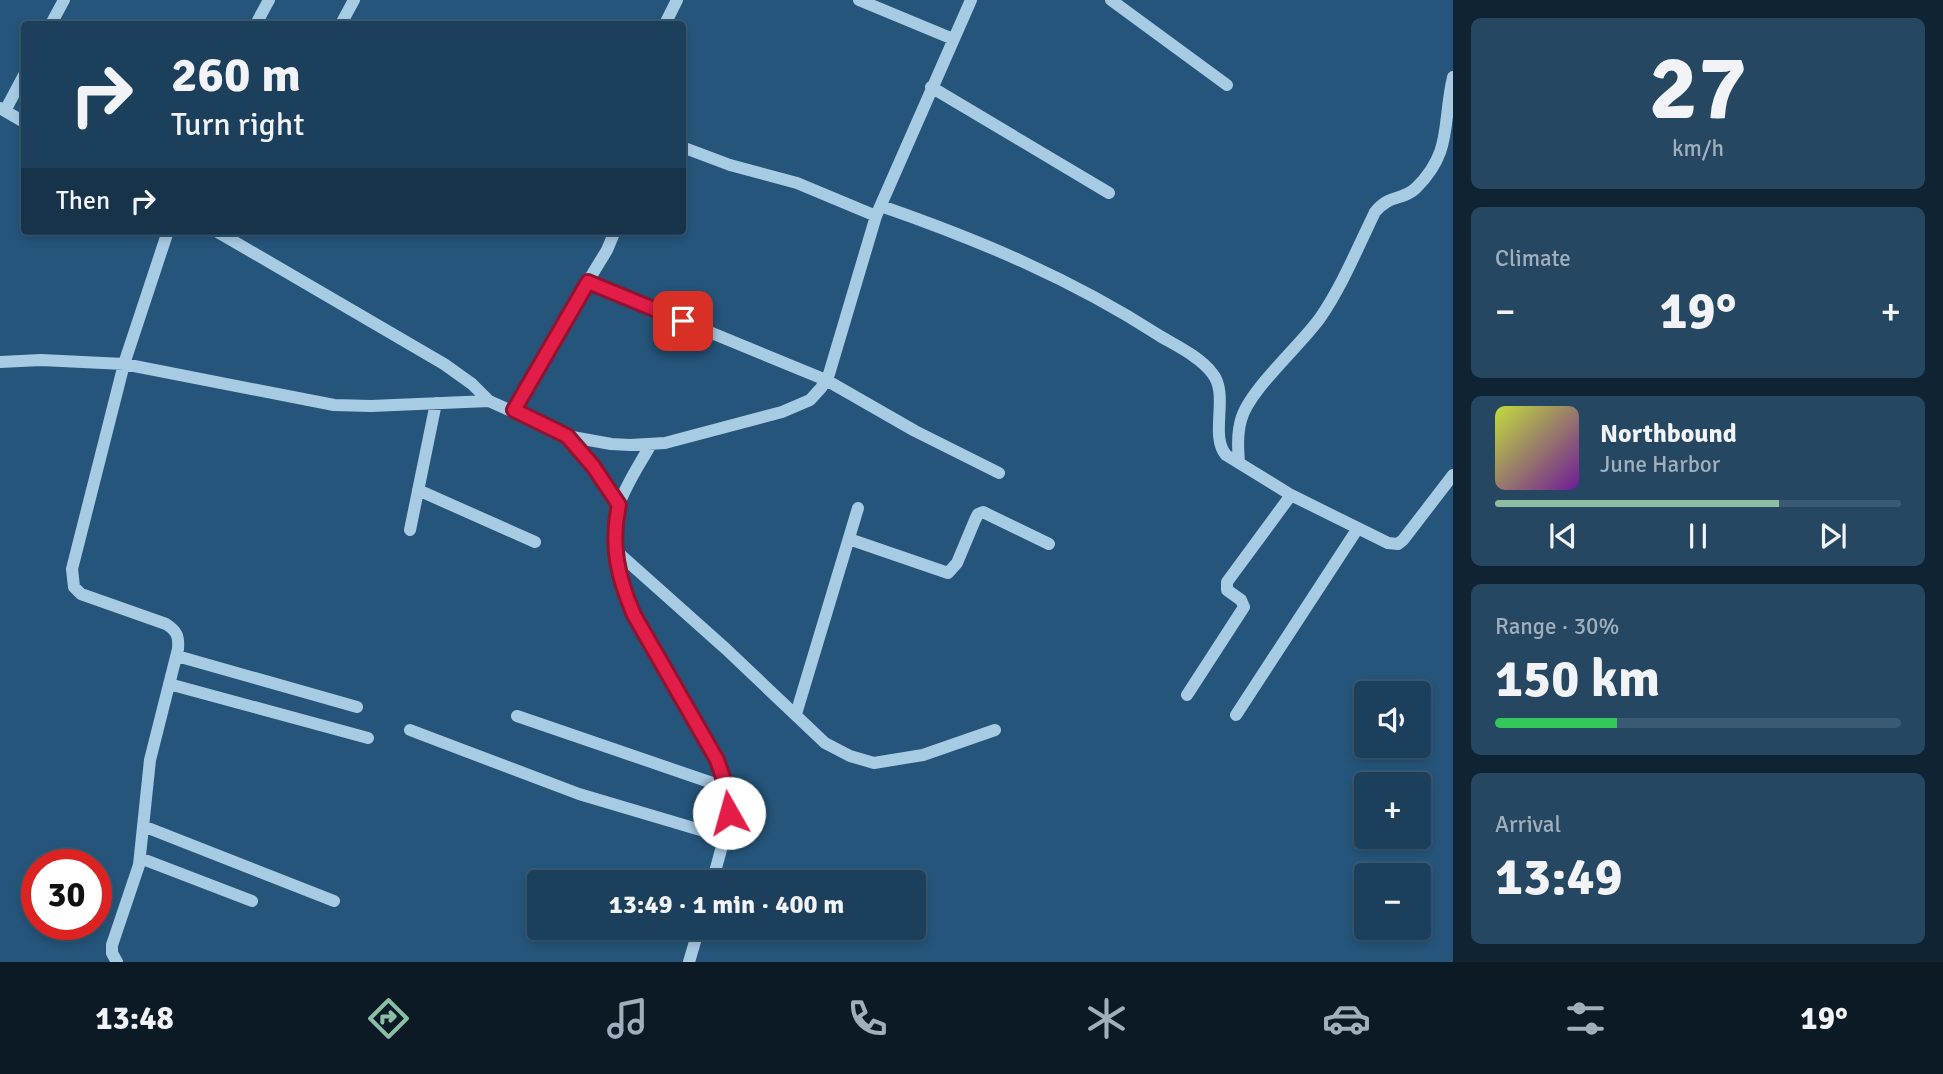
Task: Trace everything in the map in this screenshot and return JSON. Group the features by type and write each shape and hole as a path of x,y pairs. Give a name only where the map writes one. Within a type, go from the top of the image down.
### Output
{"street":[{"path":"53,21 64,0"},
{"path":"258,21 269,0"},
{"path":"343,21 354,0"},
{"path":"666,21 677,0"},
{"path":"859,0 953,39"},
{"path":"0,362 41,360 124,364 316,403 371,406 489,401 567,436 611,444 665,443 782,412 810,400 826,380 878,211 971,0"},
{"path":"1111,0 1227,85"},
{"path":"1239,463 1238,434 1248,402 1303,340 1325,310 1375,212 1387,200 1413,191 1439,161 1446,145 1453,77"},
{"path":"21,80 3,110 21,120"},
{"path":"931,87 1109,193"},
{"path":"686,148 878,211 957,232 1113,306 1207,367 1215,377 1218,385 1219,439 1222,450 1291,495 1388,543 1398,544 1453,475"},
{"path":"117,962 112,953 112,945 140,858 150,760 177,656 179,638 176,630 166,624 81,594 74,587 72,569 124,364 167,235"},
{"path":"230,235 444,364 466,379 489,401"},
{"path":"514,410 613,235"},
{"path":"588,282 826,380 915,431 999,474"},
{"path":"410,530 436,403"},
{"path":"567,436 593,466 619,505"},
{"path":"651,444 619,505 614,534 618,574 634,615 717,760 727,788 729,813 715,870"},
{"path":"418,490 536,542"},
{"path":"1187,695 1244,607 1241,600 1227,590 1227,582 1291,495"},
{"path":"796,714 858,508"},
{"path":"849,539 948,573 957,563 978,514 989,514 1049,544"},
{"path":"1236,715 1358,528"},
{"path":"615,550 825,743 850,756 874,763 933,753 995,730"},
{"path":"177,656 357,707"},
{"path":"169,684 368,738"},
{"path":"517,716 727,788"},
{"path":"410,730 579,794 724,837"},
{"path":"144,826 334,901"},
{"path":"140,858 252,901"},
{"path":"689,962 695,940"}],"route":[{"path":"683,321 588,282 514,410 567,436 586,456 619,505 614,534 615,550 618,574 625,594 634,615 717,760 729,795 729,813"}]}
